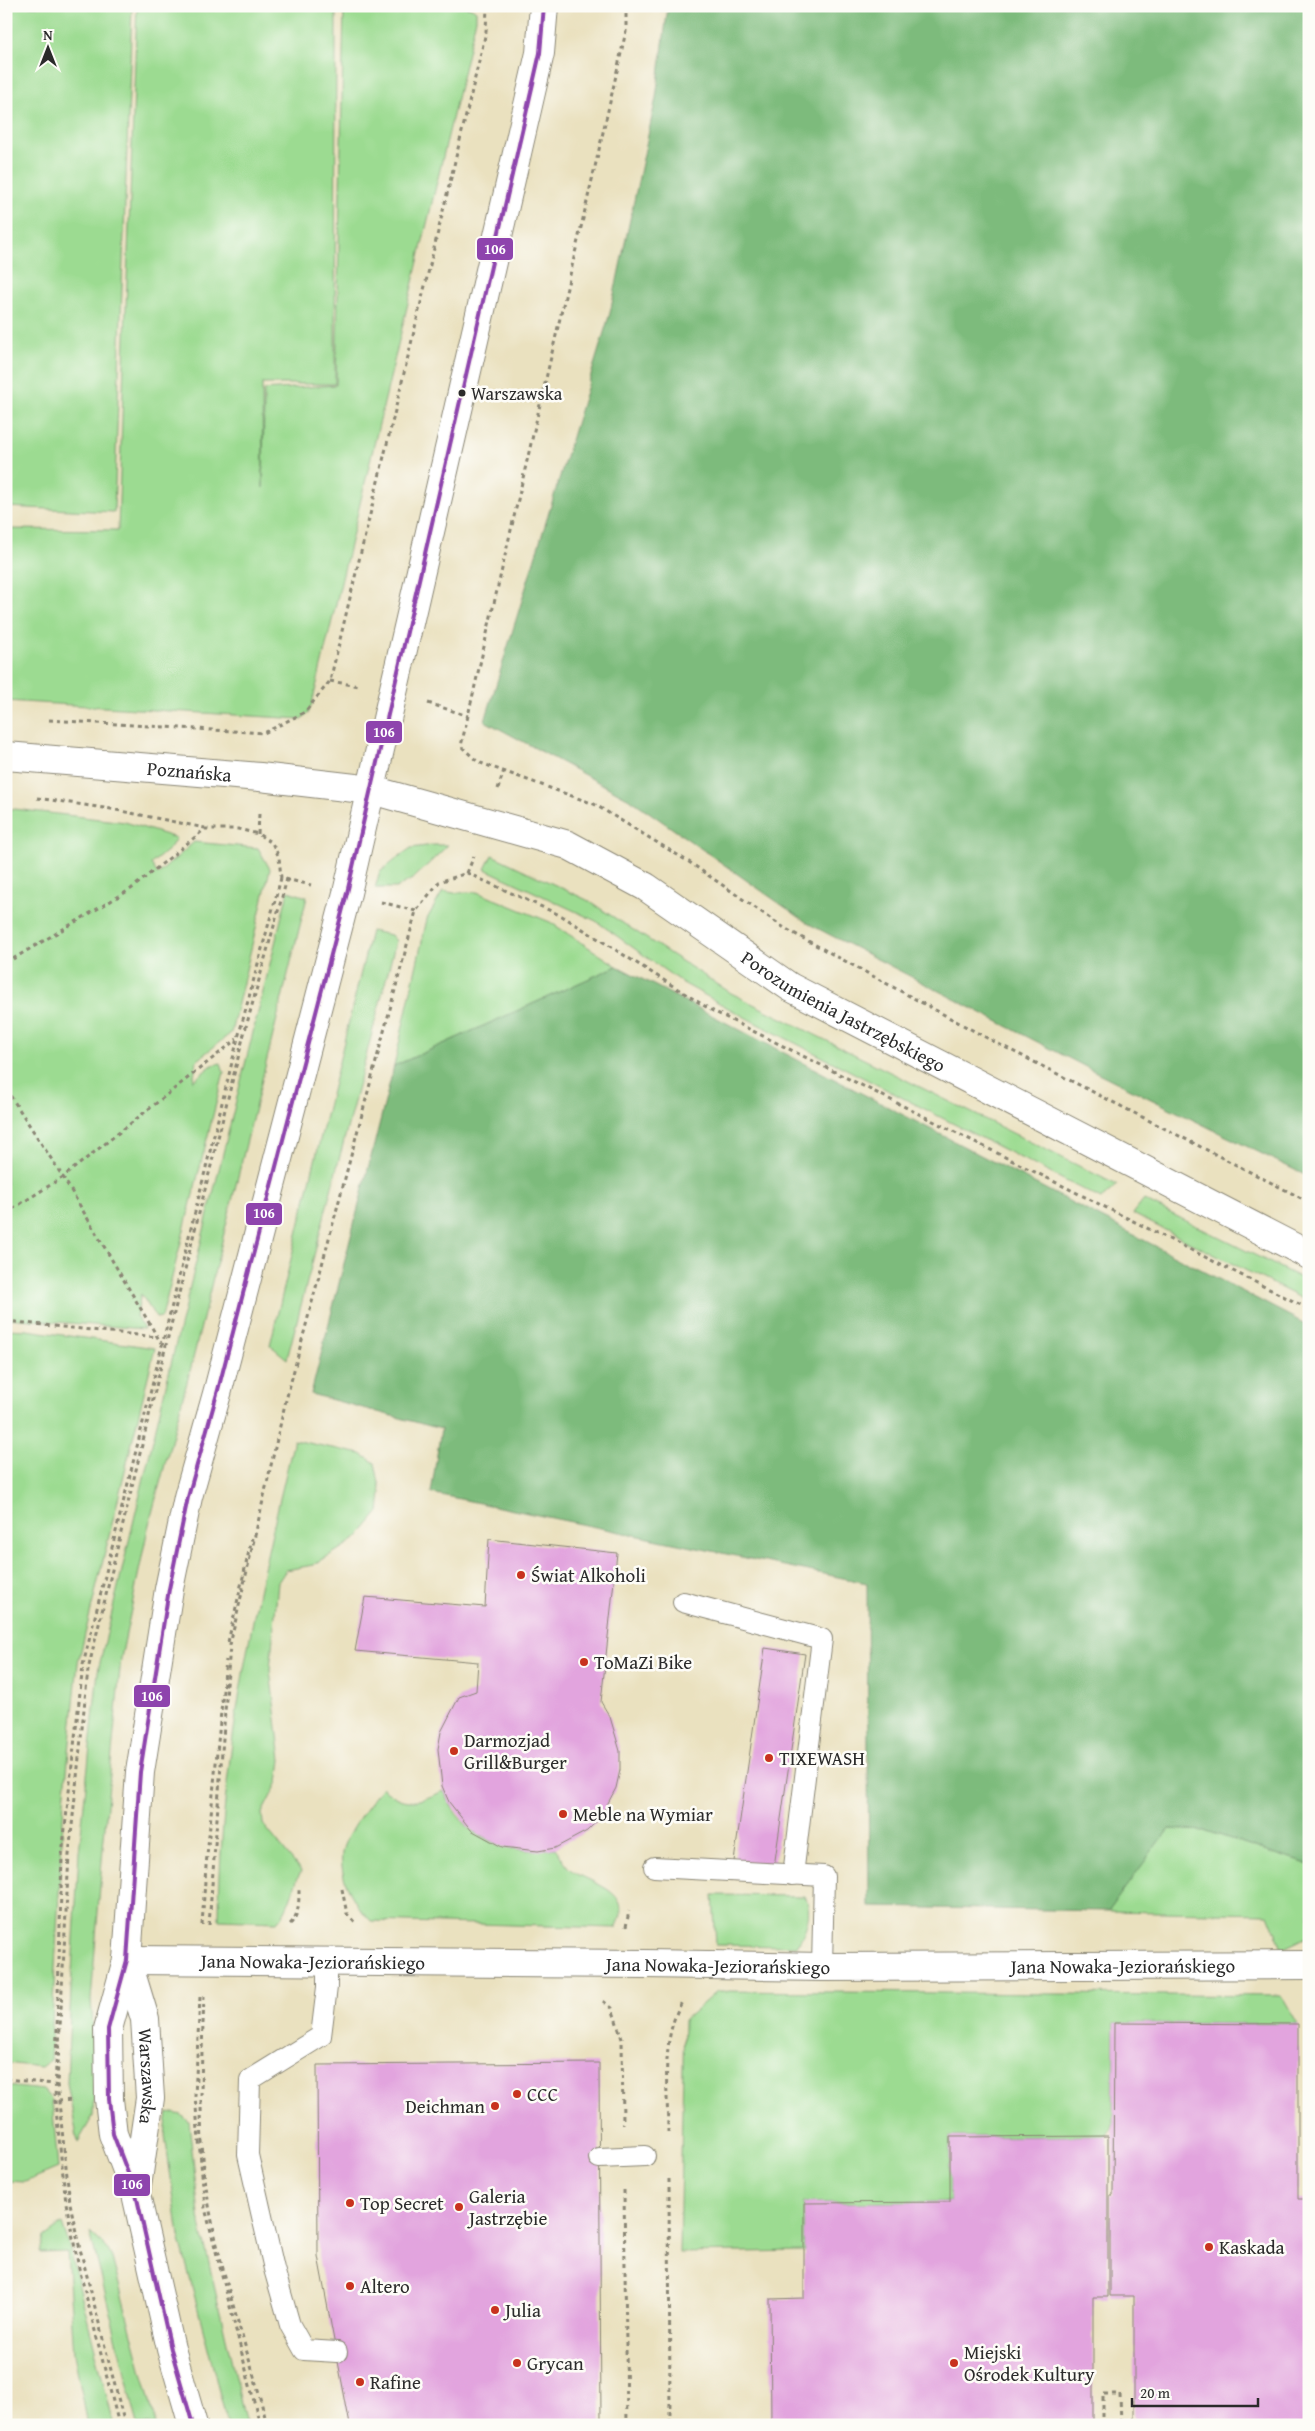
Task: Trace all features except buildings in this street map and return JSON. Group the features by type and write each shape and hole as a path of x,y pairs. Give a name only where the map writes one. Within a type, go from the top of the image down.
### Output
{"street":[{"name":"Warszawska","path":"193,2425 171,2349 136,2194 113,2134 109,2099 108,2029 127,1960 140,1772 169,1588 188,1497 335,941 372,790 540,53 544,6"},
{"name":"Poznańska","path":"6,756 260,777 372,790"},
{"name":"Porozumienia Jastrzębskiego","path":"372,790 568,845 646,887 790,987 1309,1256"},
{"name":"Warszawska","path":"127,1960 146,2019 150,2098 136,2194"},
{"name":"Jana Nowaka-Jeziorańskiego","path":"127,1960 822,1968 1309,1964"}],"lane":[{"path":"683,1602 822,1638 793,1874"},
{"path":"654,1867 824,1876 822,1968"},
{"path":"327,1961 327,1987 321,2036 250,2080 248,2155 274,2269 290,2325 304,2350 337,2352"},
{"path":"600,2158 645,2156"}],"path":[{"path":"42,720 264,734 305,712 330,681 486,32 487,6"},
{"path":"626,6 626,31 612,94 461,746 478,762 594,804 689,862 786,929 987,1038 1309,1202"},
{"path":"32,797 111,809 206,829 238,829 258,834 272,843 279,857 281,878 238,1038 161,1344 83,1665 62,1856 56,2084 66,2203 79,2268 119,2425"},
{"path":"6,963 131,889 206,829"},
{"path":"268,2425 217,2246 205,2179 200,2118 206,1866 230,1632 284,1404 416,911 439,882 467,873 562,916 711,1010 1309,1309"},
{"path":"125,2425 70,2203 56,2084 69,1855 88,1670 164,1349 244,1034 287,879 281,878"},
{"path":"6,1213 63,1177 244,1034"},
{"path":"6,1089 63,1177 164,1349"},
{"path":"6,1321 158,1337"},
{"path":"260,2425 204,2208 195,2096 204,1960 230,1645 287,1394"},
{"path":"598,1998 612,2008 622,2039 627,2425"},
{"path":"668,2135 668,2045 674,2016 683,2001"},
{"path":"6,2079 56,2084"},
{"path":"669,2175 670,2425"},
{"path":"1103,2425 1102,2394 1120,2394 1121,2425"}],"green space":[{"path":"6,6 132,6 114,512 6,507"},
{"path":"137,6 336,6 335,384 262,384 263,488 264,390 336,385 344,6 464,6 476,11 476,19 312,704 308,714 301,719 6,701 6,529 118,530"},
{"path":"668,6 1309,6 1309,1177 1084,1066 809,924 633,801 485,721 610,313 656,98"},
{"path":"6,808 125,822 176,838 170,848 151,864 158,874 194,842 258,848 270,869 231,1033 197,1060 193,1081 212,1065 221,1063 224,1072 162,1317 156,1318 141,1294 136,1316 144,1329 6,1318"},
{"path":"448,845 414,878 396,888 375,888 380,872 394,860 411,848"},
{"path":"492,855 587,900 731,993 1117,1185 1101,1199 752,1021 681,982 596,921 485,869"},
{"path":"288,891 307,897 191,1367 148,1528 121,1658 91,2000 95,2054 93,2116 78,2142 67,2083 79,1852 98,1671 176,1343"},
{"path":"443,891 454,893 477,892 550,922 617,966 394,1066 427,919"},
{"path":"371,931 391,935 396,941 287,1359 270,1345"},
{"path":"617,966 1309,1326 1309,1865 1207,1831 1169,1829 1108,1911 869,1907 867,1583 431,1493 441,1429 311,1394 394,1066"},
{"path":"1144,1200 1309,1282 1309,1302 1133,1214"},
{"path":"6,1329 27,1330 155,1348 78,1663 64,1801 50,2060 41,2067 6,2063"},
{"path":"294,1440 361,1454 375,1463 381,1493 379,1512 357,1538 313,1565 286,1570 278,1582 270,1670 281,1760 278,1782 262,1813 263,1824 301,1871 288,1905 277,1922 219,1920 225,1799 242,1678 266,1558"},
{"path":"382,1787 398,1798 412,1801 444,1791 462,1821 475,1832 489,1840 521,1850 555,1848 571,1870 600,1885 616,1897 620,1905 621,1916 616,1928 371,1921 359,1907 345,1881 342,1853 353,1828"},
{"path":"1168,1829 1207,1831 1309,1865 1309,1936 1282,1949 1268,1914 1108,1911"},
{"path":"713,1895 805,1896 808,1915 803,1934 797,1946 716,1945"},
{"path":"717,1991 1282,1996 1298,2024 1114,2023 1113,2125 1108,2136 950,2137 950,2202 804,2203 804,2251 679,2253 684,2020"},
{"path":"6,2086 43,2090 52,2100 58,2168 25,2182 6,2181"},
{"path":"168,2112 182,2115 189,2122 200,2224 246,2425 228,2425 179,2236 165,2135"},
{"path":"62,2224 114,2425 88,2425 74,2354 67,2252 40,2253 44,2237"},
{"path":"90,2232 107,2248 112,2258 156,2425 138,2425"}],"transit line":[{"name":"106","path":"193,2425 171,2349 136,2194 113,2134 109,2099 108,2029 127,1960 140,1772 169,1589 188,1497 218,1390 347,893 540,53 544,6"}],"place":[{"name":"Warszawska","path":"462,393"},
{"name":"Świat Alkoholi","path":"521,1575"},
{"name":"ToMaZi Bike","path":"584,1662"},
{"name":"Darmozjad Grill&Burger","path":"454,1751"},
{"name":"TIXEWASH","path":"769,1758"},
{"name":"Meble na Wymiar","path":"563,1814"},
{"name":"CCC","path":"517,2094"},
{"name":"Deichman","path":"495,2106"},
{"name":"Top Secret","path":"350,2203"},
{"name":"Galeria Jastrzębie","path":"459,2207"},
{"name":"Kaskada","path":"1209,2247"},
{"name":"Altero","path":"350,2286"},
{"name":"Julia","path":"495,2310"},
{"name":"Grycan","path":"517,2363"},
{"name":"Miejski Ośrodek Kultury","path":"954,2363"},
{"name":"Rafine","path":"360,2382"}]}
